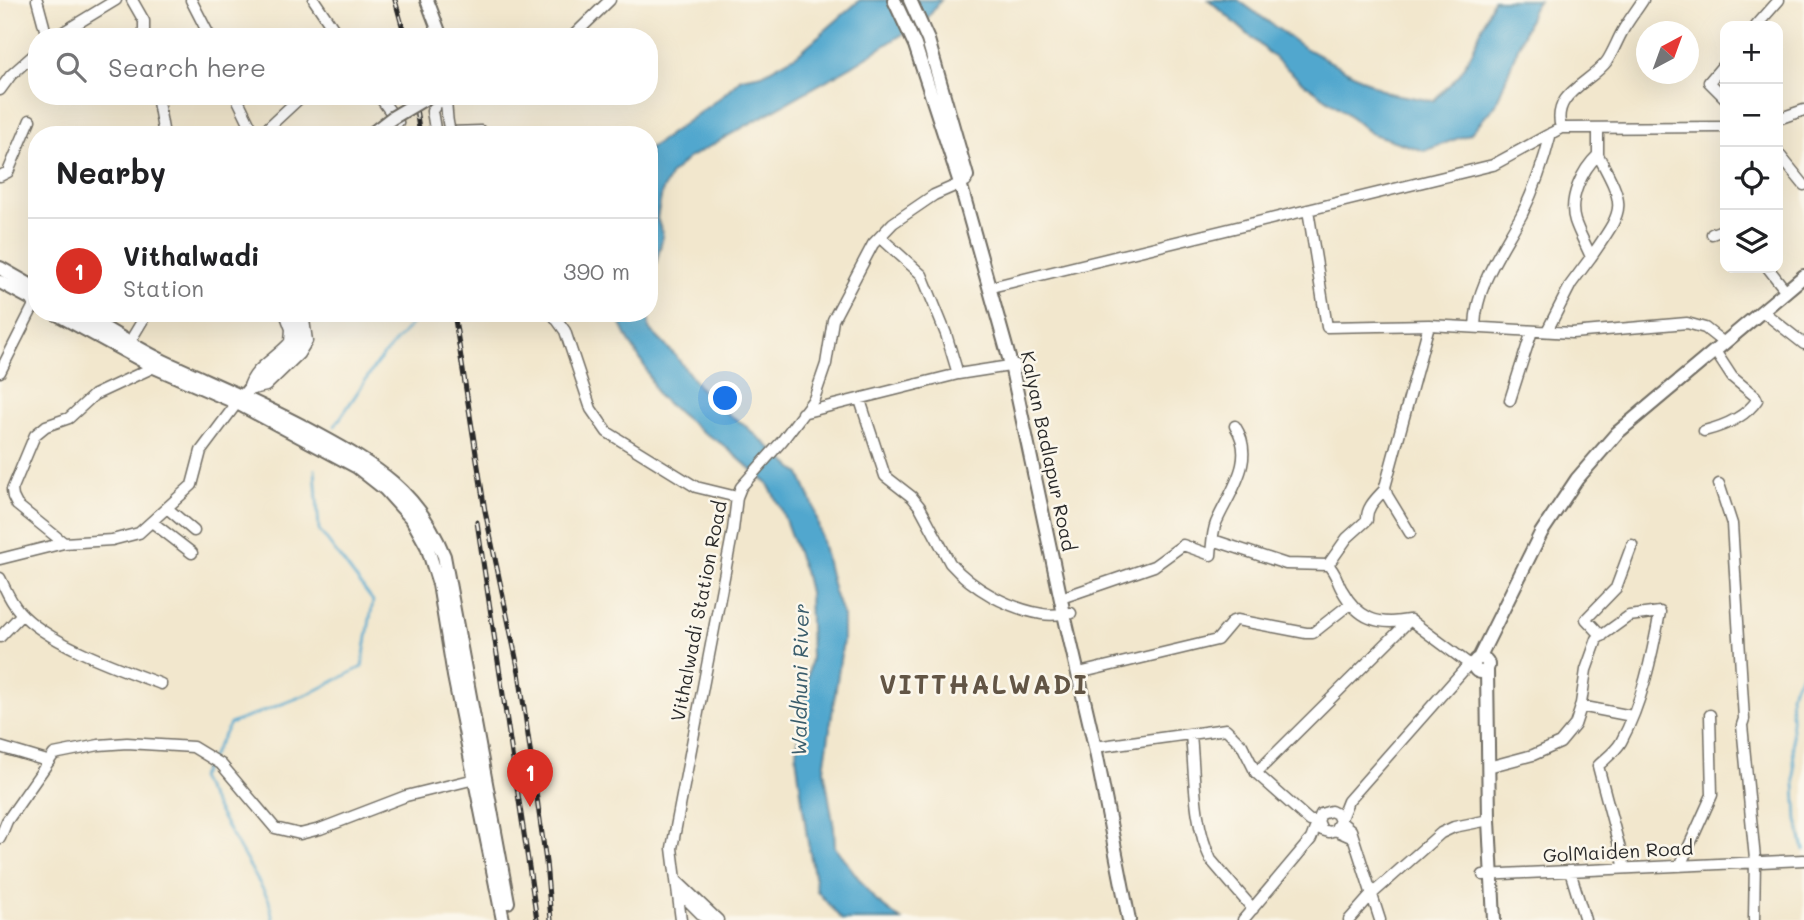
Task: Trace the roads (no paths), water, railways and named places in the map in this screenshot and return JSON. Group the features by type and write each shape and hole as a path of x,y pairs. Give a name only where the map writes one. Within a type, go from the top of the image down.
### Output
{"main road":[{"path":"427,0 438,28"},
{"name":"Kalyan Badlapur Road","path":"894,0 915,45 964,182"},
{"name":"Kalyan Badlapur Road","path":"911,0 928,40 1014,365 1067,596 1067,613 1083,671 1129,920"},
{"path":"384,126 415,105"},
{"path":"0,268 28,291"},
{"path":"1765,313 1804,276"},
{"path":"0,282 28,294"},
{"path":"1494,920 1488,875 1479,665 1541,533 1566,500 1577,480 1617,433 1765,313 1804,285"},
{"path":"72,322 154,367 243,396"},
{"path":"94,322 160,360 243,396 313,438 361,458 402,490 434,531 480,778 503,920"},
{"path":"243,396 298,343 295,322"},
{"name":"Kalyan Badlapur Road","path":"1014,365 1136,920"},
{"path":"1479,665 1488,767 1485,821"},
{"path":"480,778 512,920"},
{"path":"1485,920 1488,875"}],"street":[{"path":"37,0 45,28"},
{"path":"67,28 116,0"},
{"path":"132,0 144,28"},
{"path":"191,0 205,28"},
{"path":"314,0 333,28"},
{"path":"434,0 444,28"},
{"path":"1475,327 1475,312 1481,287 1540,173 1562,106 1574,88 1606,63 1643,0"},
{"path":"1760,21 1779,0"},
{"path":"580,28 606,1"},
{"path":"0,90 11,75 28,60"},
{"path":"1720,69 1709,82 1720,93"},
{"path":"159,105 162,126"},
{"path":"241,105 252,126"},
{"path":"267,126 292,105"},
{"path":"386,105 398,122 394,126"},
{"path":"434,126 432,111 436,105"},
{"path":"447,105 449,126"},
{"path":"1783,117 1804,110"},
{"path":"0,176 8,172 30,120"},
{"path":"995,286 1493,165 1556,130 1720,127"},
{"path":"1547,331 1571,284 1610,229 1618,213 1620,201 1598,155 1598,128"},
{"path":"1591,257 1574,218 1575,200 1578,184 1598,155"},
{"path":"1783,159 1804,185"},
{"name":"Vithalwadi Station Road","path":"681,920 679,887 672,848 741,487 782,441 814,399 826,364 833,320 873,244 893,222 934,195 964,182"},
{"path":"1308,210 1327,327 1429,325 1572,333 1687,323 1705,328 1732,377 1757,400 1734,421 1704,431"},
{"path":"1712,234 1720,231"},
{"path":"880,237 922,275 946,334 958,374"},
{"path":"1772,273 1786,291"},
{"path":"1765,313 1804,344"},
{"path":"0,372 28,314"},
{"path":"129,343 142,322"},
{"path":"0,559 64,544 132,536 152,522 192,485 201,450 243,396 250,380 290,342 288,322"},
{"path":"243,396 266,386 299,354 307,341 304,322"},
{"path":"558,322 565,331 591,409 607,432 632,450 696,487 737,498"},
{"path":"1328,565 1347,538 1367,520 1370,507 1385,489 1429,325"},
{"path":"1510,400 1532,331"},
{"path":"803,413 958,374 1014,365"},
{"path":"64,544 17,505 12,497 12,490 35,435 46,426 69,418 94,395 154,367"},
{"path":"860,400 885,476 912,497 957,571 976,587 1003,602 1042,614 1067,613"},
{"path":"1067,596 1154,566 1183,545 1211,555 1215,526 1242,472 1243,438 1235,426"},
{"path":"1719,484 1732,524 1744,719 1749,724 1760,920"},
{"path":"1385,489 1410,533"},
{"path":"167,508 194,531"},
{"path":"152,522 192,553"},
{"path":"1213,540 1286,564 1328,565"},
{"path":"1602,636 1586,619 1616,588 1632,545"},
{"path":"1311,839 1333,827 1348,801 1479,665 1410,620 1391,624 1361,614 1351,603 1328,565"},
{"path":"0,578 9,599 22,614 65,643 99,660 161,684"},
{"path":"1083,671 1217,640 1233,621 1237,620 1313,633 1351,603"},
{"path":"1488,767 1533,755 1560,743 1575,725 1586,670 1597,639 1629,616 1660,612 1643,686 1632,716 1620,745 1598,766 1625,868"},
{"path":"0,637 22,614"},
{"path":"1256,774 1410,620"},
{"path":"1580,706 1632,716"},
{"path":"1680,866 1713,794 1710,715"},
{"path":"1098,747 1226,729 1242,745 1256,774 1304,816 1337,814 1333,827"},
{"path":"1191,735 1200,822 1207,851 1253,909"},
{"path":"0,838 7,821 54,754 99,745 127,743 193,747 221,764 275,828 300,834 406,796 480,778"},
{"path":"0,747 47,761"},
{"path":"1243,920 1311,839 1323,815 1348,801"},
{"path":"1323,815 1320,827 1333,827 1353,838 1380,920"},
{"path":"1349,920 1373,894 1441,833 1454,827 1485,821"},
{"name":"GolMaiden Road","path":"1488,875 1802,860"},
{"path":"1570,870 1585,920"},
{"path":"679,887 707,920"},
{"path":"679,887 718,920"},
{"path":"1754,920 1758,895"}],"water":[{"path":"860,0 941,0 927,19 852,66 687,159 671,174 662,192 658,213 658,142 721,97 741,78 762,74 798,54"},
{"path":"1209,0 1238,0 1303,47 1388,93 1433,101 1459,75 1472,52 1493,0 1539,0 1533,9 1496,104 1470,134 1424,151 1370,133 1301,81"},
{"path":"658,221 663,236 658,256"},
{"path":"620,322 649,322 649,329 675,355 712,404 742,423 800,474 814,507 834,592 843,616 843,640 824,769 835,847 875,900 901,920 842,920 817,891 796,755 811,657 809,592 781,509 768,484 722,444 701,431 658,396"}],"waterway":[{"path":"335,426 377,363 413,322"},
{"path":"273,920 269,900 199,778 230,724 313,692 362,667 373,601 319,530 315,469"},
{"path":"1804,669 1790,694 1797,820 1804,850"}],"railway":[{"path":"395,0 403,28"},
{"path":"415,105 419,126"},
{"path":"455,322 485,511 519,672 546,862 551,920"},
{"path":"477,522 537,920"}],"place":[{"name":"Vithalwadi","path":"530,807"}],"district":[{"name":"VITTHALWADI","path":"984,684"}],"water label":[{"name":"Waldhuni River","path":"799,680"}]}
